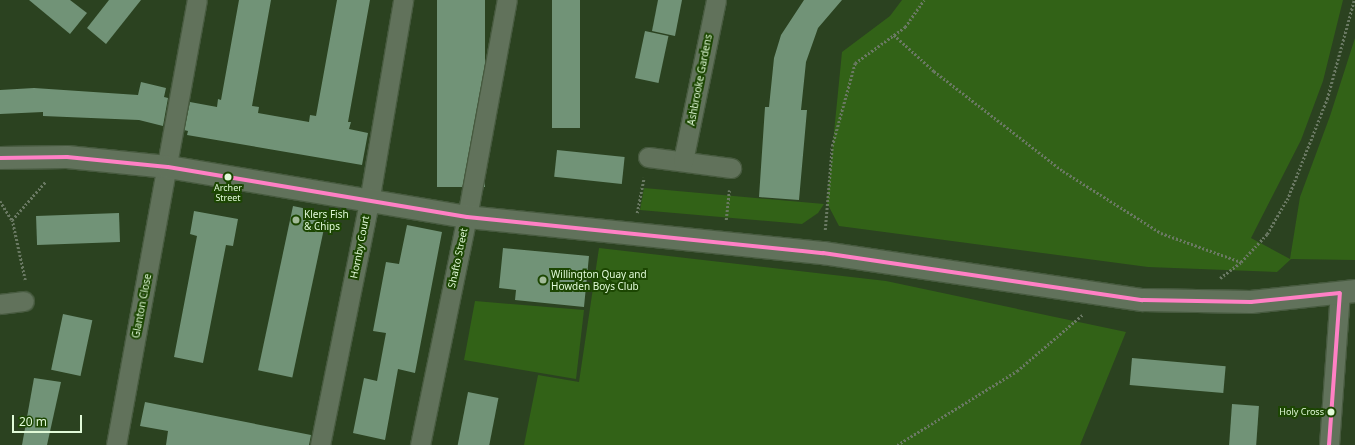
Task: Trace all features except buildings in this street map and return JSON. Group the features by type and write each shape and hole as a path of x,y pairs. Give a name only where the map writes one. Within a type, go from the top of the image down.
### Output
{"main road":[{"path":"0,158 67,157 168,166 369,202 467,217 633,235 823,253 1105,295 1230,303 1347,292"}],"street":[{"path":"168,166 197,0"},
{"name":"Hornby Court","path":"320,445 369,202 403,0"},
{"name":"Shafto Street","path":"420,445 467,217 507,0"},
{"name":"Ashbrooke Gardens","path":"683,161 716,0"},
{"path":"648,157 731,168"},
{"name":"Glanton Close","path":"116,445 168,166"},
{"path":"1329,445 1347,292"},
{"path":"0,304 25,293"}],"path":[{"path":"823,253 832,146 855,62 905,27 924,0"},
{"path":"1217,280 1241,262 1267,234 1279,214 1313,139 1354,0"},
{"path":"894,35 934,71 1063,171 1161,233 1241,262"},
{"path":"12,220 67,157"},
{"path":"633,235 648,157"},
{"path":"724,243 731,168"},
{"path":"0,201 12,220 25,293"},
{"path":"897,445 1017,371 1105,295"}],"green space":[{"path":"902,0 1343,0 1323,81 1301,140 1251,238 1290,259 1300,197 1330,116 1355,38 1355,260 1291,259 1277,272 1148,267 839,226 827,203 842,52 890,16"},
{"path":"644,188 824,204 818,213 802,224 640,210"},
{"path":"599,248 886,281 1126,332 1080,445 524,445 538,375 579,382"},
{"path":"475,301 584,310 576,379 464,360"}],"transit line":[{"path":"0,158 67,157 168,167 467,217 823,253 1143,300 1251,302 1340,293"},
{"path":"1329,445 1340,293"}],"place":[{"name":"Archer Street","path":"228,177"},
{"name":"Klers Fish & Chips","path":"296,220"},
{"name":"Willington Quay and Howden Boys Club","path":"543,280"},
{"name":"Holy Cross","path":"1331,412"}]}
